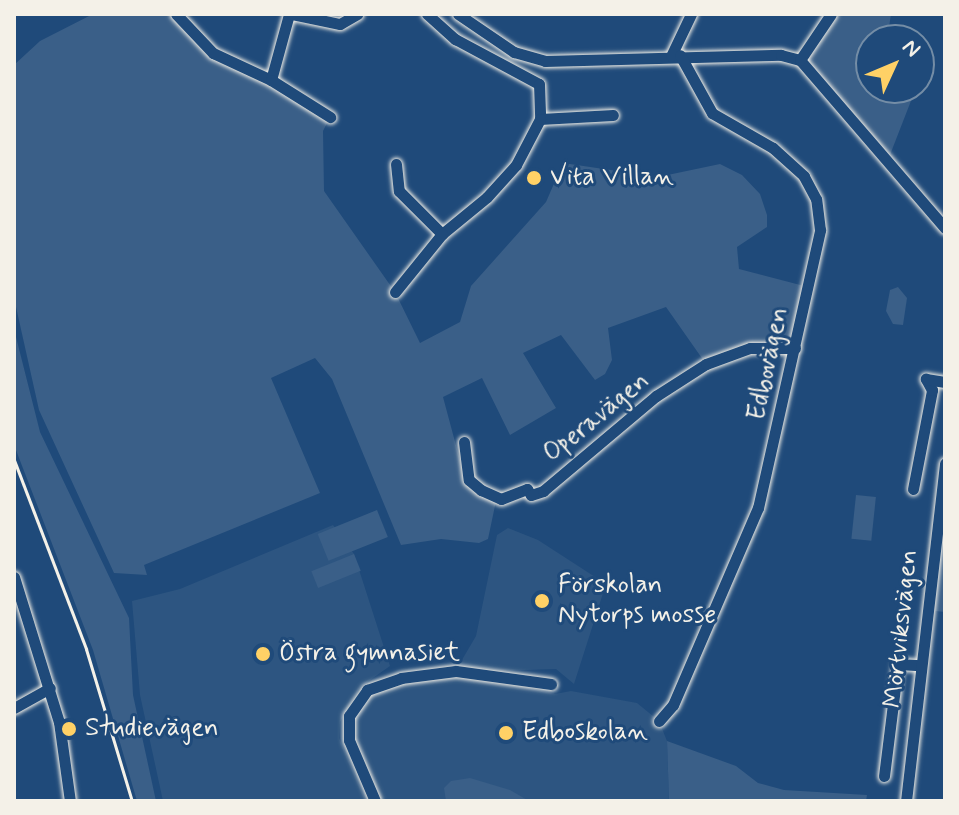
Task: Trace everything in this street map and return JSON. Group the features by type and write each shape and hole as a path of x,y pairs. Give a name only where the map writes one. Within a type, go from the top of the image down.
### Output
{"street":[{"path":"176,14 213,53 271,80 330,117"},
{"path":"271,80 291,14 340,24 357,14"},
{"path":"395,292 442,234 487,197 516,165 540,119 539,84 455,39 427,14"},
{"path":"458,14 514,52 545,61 781,55 800,60 945,228"},
{"path":"675,56 691,14"},
{"path":"800,60 831,14"},
{"name":"Edbovägen","path":"659,721 673,705 758,508 820,230 816,199 785,156 712,113 675,56"},
{"path":"540,119 613,115"},
{"path":"396,164 399,191 442,234"},
{"name":"Operavägen","path":"464,442 469,480 481,490 501,499 527,489 531,495 543,491 656,396 706,364 750,348 795,348"},
{"path":"913,489 932,390 926,379 945,382"},
{"name":"Mörtviksvägen","path":"906,801 945,463"},
{"path":"14,577 50,688 70,801"},
{"path":"884,776 898,664 920,665"},
{"path":"375,801 349,740 349,716 367,690 401,678 456,671 551,684"},
{"path":"14,708 50,688"}],"shaded area":[{"path":"93,14 176,14 205,46 330,117 323,131 324,191 395,292 420,343 460,322 471,286 546,202 563,163 658,177 720,164 742,175 760,194 767,215 767,227 737,247 739,269 808,287 795,348 769,346 706,364 666,307 608,328 612,360 605,374 595,380 561,335 523,353 556,408 510,435 482,378 443,397 465,479 496,501 488,539 479,543 441,539 401,545 332,379 315,358 271,378 320,493 144,565 147,575 114,573 39,410 14,298 14,65 40,41"},
{"path":"831,14 891,14 889,24 855,24 855,104 910,104 888,160 800,60"},
{"path":"898,287 907,298 903,325 893,324 886,311 890,290"},
{"path":"14,329 40,432 129,618 133,695 156,801 137,801 93,650 14,445"},
{"path":"945,463 945,612 926,610"},
{"path":"856,495 876,497 871,541 851,539"},
{"path":"377,510 388,537 329,561 318,534"},
{"name":"Östra gymnasiet","path":"333,525 354,554 390,666 360,687 340,722 339,738 366,801 163,801 140,695 132,601 180,589"},
{"name":"Edboskolan","path":"508,528 538,540 606,584 574,684 556,669 462,672 555,694 571,691 637,703 659,721 667,741 669,801 375,801 349,740 352,707 367,690 456,670 476,636 497,535"},
{"path":"354,554 361,571 318,588 311,571"},
{"path":"667,741 736,766 758,783 784,790 867,795 866,801 669,801"},
{"path":"470,778 510,790 529,801 446,801 444,788 451,781"}],"railway":[{"path":"14,460 86,649 132,801"}],"place":[{"name":"Vita Villan","path":"534,178"},
{"name":"Förskolan Nytorps mosse","path":"542,601"},
{"name":"Östra gymnasiet","path":"263,654"},
{"name":"Studievägen","path":"69,729"},
{"name":"Edboskolan","path":"506,733"}]}
